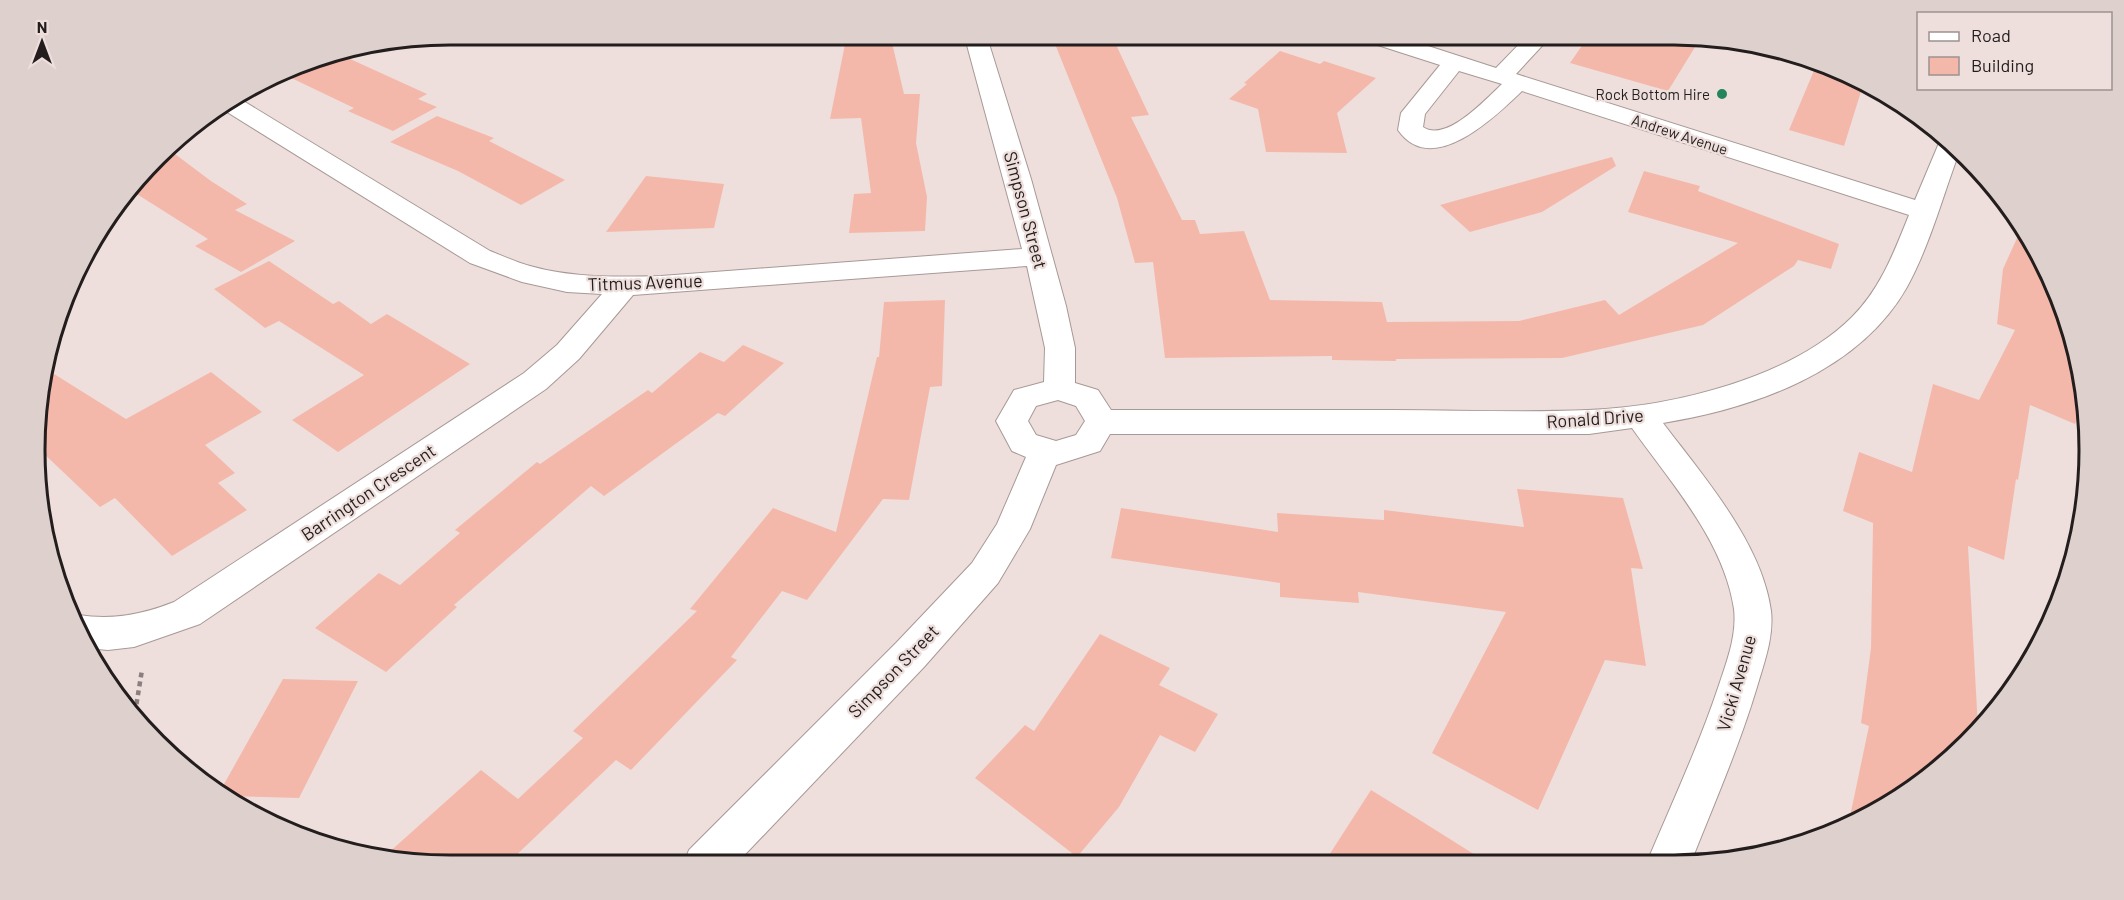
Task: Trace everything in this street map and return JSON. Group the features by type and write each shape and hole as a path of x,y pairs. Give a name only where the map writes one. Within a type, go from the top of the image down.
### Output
{"street":[{"name":"Simpson Street","path":"978,45 1039,257 1060,348 1059,389"},
{"name":"Andrew Avenue","path":"1401,45 1924,211"},
{"path":"1454,62 1413,112 1410,120 1410,130 1417,137 1426,141 1444,139 1458,133 1509,80 1534,45"},
{"name":"Titmus Avenue","path":"236,106 442,232 471,253 513,271 544,279 626,286 1039,257"},
{"name":"Ronald Drive","path":"1101,422 1589,422 1690,407 1740,393 1782,377 1813,361 1864,323 1889,291 1900,271 1948,152"},
{"name":"Barrington Crescent","path":"89,633 119,635 149,628 187,613 535,381 568,352 626,286"},
{"path":"1059,389 1087,398 1101,422 1088,443 1056,453 1045,452 1024,443 1012,420 1025,398 1059,389"},
{"name":"Vicki Avenue","path":"1641,416 1715,522 1745,584 1752,609 1753,637 1728,719 1672,855"},
{"name":"Simpson Street","path":"715,855 910,655 985,573 1012,529 1045,452"}],"building":[{"path":"845,45 893,45 904,94 920,94 916,143 927,197 925,231 849,233 854,194 871,193 861,118 830,119"},
{"path":"1055,45 1116,45 1149,115 1131,117 1182,220 1195,220 1200,234 1244,231 1270,300 1382,302 1387,322 1519,321 1605,300 1619,315 1738,243 1628,212 1644,171 1700,186 1698,191 1839,244 1831,269 1798,260 1794,266 1703,325 1562,358 1396,359 1396,361 1332,360 1332,356 1165,358 1153,262 1135,263 1117,198"},
{"path":"1582,45 1696,46 1668,91 1570,63"},
{"path":"1280,51 1320,64 1324,61 1376,78 1337,113 1347,153 1266,152 1258,109 1229,99"},
{"path":"348,58 427,94 418,99 437,107 393,131 348,111 354,108 291,78 320,66"},
{"path":"1814,70 1861,91 1844,146 1789,130"},
{"path":"437,116 494,138 489,141 565,180 521,205 458,171 390,142"},
{"path":"175,154 247,204 235,210 295,241 241,272 195,246 208,239 137,194"},
{"path":"1612,157 1616,166 1542,212 1470,232 1440,205"},
{"path":"646,176 724,184 714,228 606,232"},
{"path":"2018,236 2037,271 2058,320 2071,371 2078,418 2075,424 2030,405 2004,560 1968,546 1977,718 1921,771 1899,787 1850,814 1869,726 1861,723 1871,648 1873,523 1843,511 1859,452 1912,472 1933,384 1979,400 2015,330 1997,324 2003,269"},
{"path":"269,261 333,304 339,301 371,324 387,314 470,364 338,452 292,420 364,375 279,321 265,328 214,289"},
{"path":"945,300 942,386 930,387 909,500 883,499 807,600 782,591 731,657 737,660 631,770 616,760 516,855 450,855 391,851 481,770 518,799 583,738 573,731 697,611 690,609 773,508 836,532 877,357 879,357 884,302"},
{"path":"743,345 784,363 725,416 718,413 604,496 591,486 454,605 457,607 386,672 315,628 379,573 400,585 460,533 455,530 537,462 540,464 648,390 652,393 700,352 724,362"},
{"path":"211,372 262,412 205,445 235,473 218,483 247,510 172,556 115,498 100,507 45,455 48,397 53,373 126,419"},
{"path":"1517,489 1623,498 1643,569 1631,568 1646,666 1605,660 1538,810 1432,753 1506,612 1358,592 1359,603 1280,597 1280,583 1111,558 1121,508 1278,532 1277,513 1384,520 1384,510 1524,527"},
{"path":"1100,634 1170,668 1159,685 1218,714 1195,752 1160,735 1119,807 1079,855 1074,855 975,778 1025,725 1034,731"},
{"path":"283,679 358,681 299,798 240,796 223,786"},
{"path":"1371,790 1475,855 1329,855"}],"place":[{"name":"Rock Bottom Hire","path":"1722,94"}]}
